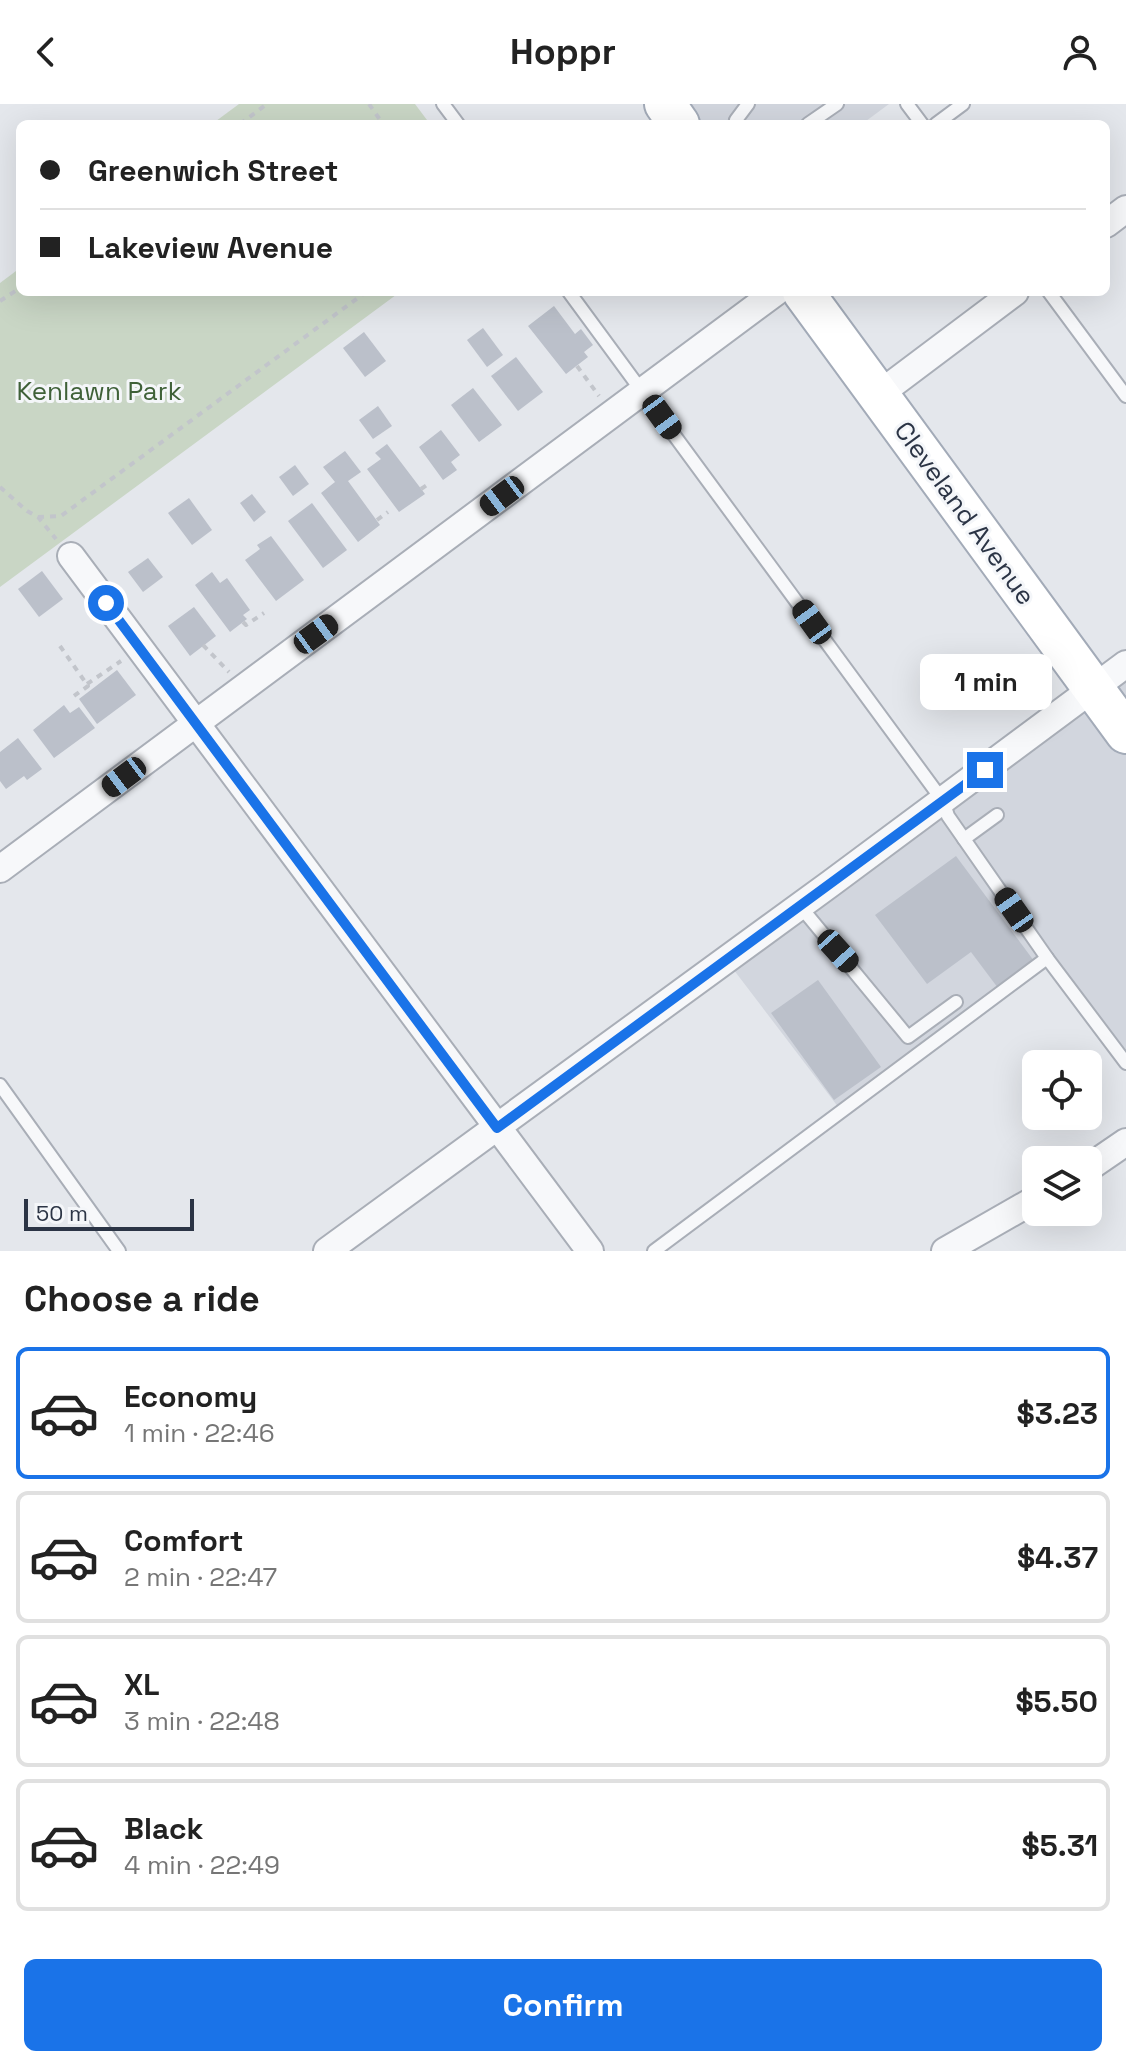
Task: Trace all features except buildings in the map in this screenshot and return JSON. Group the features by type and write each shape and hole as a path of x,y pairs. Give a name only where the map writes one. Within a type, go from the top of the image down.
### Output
{"main road":[{"name":"Cleveland Avenue","path":"806,296 1125,731"}],"street":[{"path":"0,869 771,296"},
{"path":"878,395 1010,296"},
{"path":"71,556 590,1251"},
{"path":"327,1251 1126,664"},
{"path":"1102,1158 1126,1142"},
{"path":"945,1251 1022,1207"}],"lane":[{"path":"814,120 837,104"},
{"path":"941,120 963,104"},
{"path":"572,296 943,801 946,813 1047,958 1126,1063"},
{"path":"1052,296 1126,396"},
{"path":"964,839 997,815"},
{"path":"800,906 908,1037 956,1002"},
{"path":"654,1251 1047,958"},
{"path":"0,1085 119,1251"}],"path":[{"path":"245,120 267,104"},
{"path":"0,487 38,517 61,516 361,296"},
{"path":"577,366 612,414"},
{"path":"421,489 430,483"},
{"path":"377,520 388,512"},
{"path":"243,622 246,625 264,613"},
{"path":"203,645 242,690"},
{"path":"60,646 87,684"},
{"path":"74,696 140,648"}],"shaded area":[{"path":"670,104 889,104 867,120 682,120"},
{"path":"1126,664 1126,1064 1050,962 842,1112 727,961"}],"green space":[{"path":"239,104 415,104 427,120 217,120"},
{"name":"Kenlawn Park","path":"16,271 16,296 395,296 0,587 0,283"}],"route":[{"path":"106,603 497,1128 985,770"}]}
